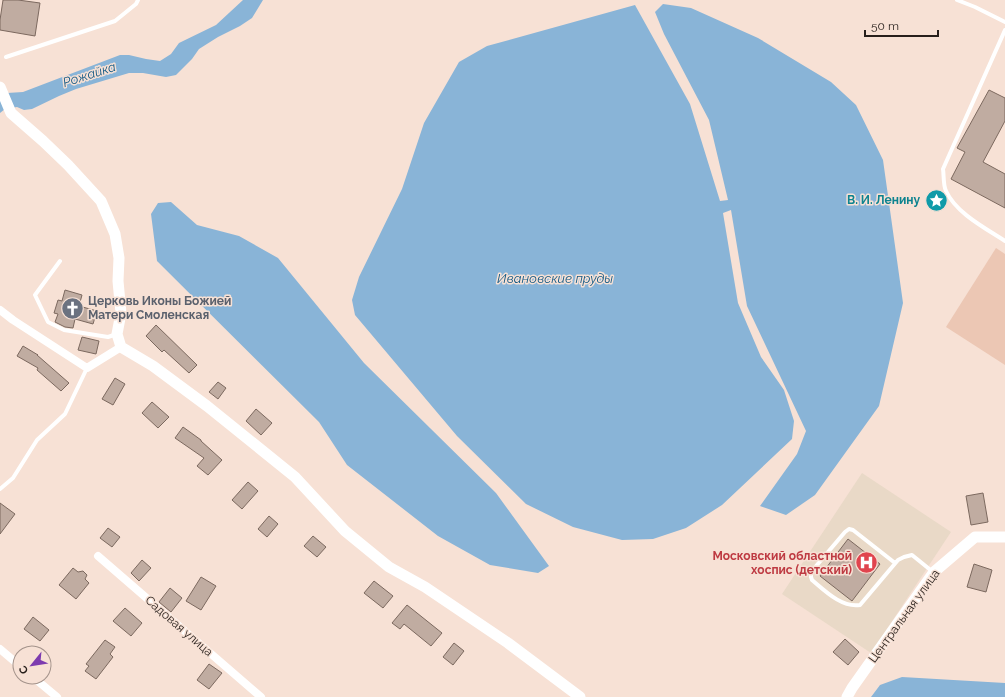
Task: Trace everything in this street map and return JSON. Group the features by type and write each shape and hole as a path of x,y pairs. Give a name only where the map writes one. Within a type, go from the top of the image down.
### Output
{"street":[{"path":"1,89 11,113 44,141 101,201 116,234 119,258 118,281 121,313 118,334 121,347 153,366 195,397 295,477 345,531 389,567 425,587 508,643 580,697"},
{"path":"0,310 87,368 121,347"},
{"name":"Центральная улица","path":"849,693 934,572 974,537 1005,537"},
{"name":"Садовая улица","path":"98,556 261,697"},
{"path":"0,649 12,659"},
{"path":"43,685 57,697"}],"lane":[{"path":"6,57 115,21 136,4 138,0"},
{"path":"957,0 1005,22"},
{"path":"1005,30 943,169 945,190 954,204 969,217 1005,241"},
{"path":"60,261 36,295 48,322 64,330 108,337 118,334"},
{"path":"0,489 13,478 37,440 65,414 87,368"},
{"path":"895,563 853,530 849,529 811,572 811,577 812,580 841,602 854,606 860,605 895,563 904,557 912,555 934,572"}],"shaded area":[{"path":"996,248 1005,254 1005,365 946,327"},
{"name":"Московский областной хоспис (детский)","path":"862,473 951,532 871,653 782,594"}],"water":[{"name":"Рожайка","path":"243,0 263,0 252,18 199,49 192,59 176,75 166,77 143,73 129,73 76,89 32,109 24,110 17,107 5,109 0,113 0,97 7,93 23,92 120,55 129,55 160,61 171,54 179,43 216,25"},
{"name":"Ивановские пруды","path":"663,4 691,8 758,38 831,82 856,105 883,160 903,303 879,406 815,495 786,515 760,506 797,454 806,431 747,306 731,210 723,213 738,303 761,357 784,390 794,421 792,439 722,505 686,528 653,539 622,540 573,527 526,504 457,436 355,315 352,300 359,277 402,189 424,123 459,62 487,46 635,5 690,104 720,201 728,200 709,120 664,34 655,12"},
{"path":"171,202 197,225 239,236 278,258 364,363 496,493 549,566 538,573 490,565 438,536 347,465 319,422 157,261 151,214 158,203"},
{"path":"902,677 1005,683 1005,697 871,697 880,685"}],"building":[{"path":"3,0 18,0 40,3 35,36 0,30"},
{"path":"989,90 1005,98 1005,121 983,162 1005,174 1005,208 951,179 965,152 957,148"},
{"name":"Церковь Иконы Божией Матери Смоленская","path":"65,290 82,295 79,306 97,311 93,324 75,319 73,328 65,327 55,322 58,314 54,313 58,300 62,301"},
{"path":"156,325 197,365 189,373 164,350 162,352 146,336"},
{"path":"82,337 99,341 96,354 78,350"},
{"path":"23,346 38,355 69,383 61,391 37,370 38,368 17,356"},
{"path":"115,378 125,384 113,405 102,399"},
{"path":"218,382 226,388 218,399 209,392"},
{"path":"152,402 169,417 158,428 142,413"},
{"path":"256,409 272,423 261,435 246,421"},
{"path":"183,427 201,440 222,460 208,475 197,466 204,458 175,438"},
{"path":"248,482 258,491 242,509 232,500"},
{"path":"983,493 988,522 971,525 966,496"},
{"path":"0,503 15,514 0,534"},
{"path":"269,516 278,524 267,537 258,529"},
{"path":"108,528 120,537 112,547 100,538"},
{"path":"313,536 326,547 317,557 304,546"},
{"path":"848,539 880,564 852,601 820,576"},
{"path":"142,560 151,568 139,581 131,573"},
{"path":"974,564 992,570 986,592 967,587"},
{"path":"73,568 78,572 83,571 87,575 85,579 89,583 76,599 59,585"},
{"path":"201,577 216,586 201,610 186,601"},
{"path":"374,581 393,596 383,608 364,593"},
{"path":"170,588 182,598 171,612 159,602"},
{"path":"407,605 442,633 431,646 404,624 400,629 392,623"},
{"path":"125,608 142,623 131,636 113,621"},
{"path":"33,617 49,630 40,641 24,629"},
{"path":"845,639 859,652 848,665 833,652"},
{"path":"105,640 115,647 110,654 113,657 96,679 85,671 89,666 86,664"},
{"path":"454,643 464,651 453,665 443,657"},
{"path":"209,664 222,673 209,689 197,680"}],"place":[{"name":"В. И. Ленину","path":"936,200"},
{"name":"Церковь Иконы Божией Матери Смоленская","path":"72,308"},
{"name":"Московский областной хоспис (детский)","path":"867,563"}]}
